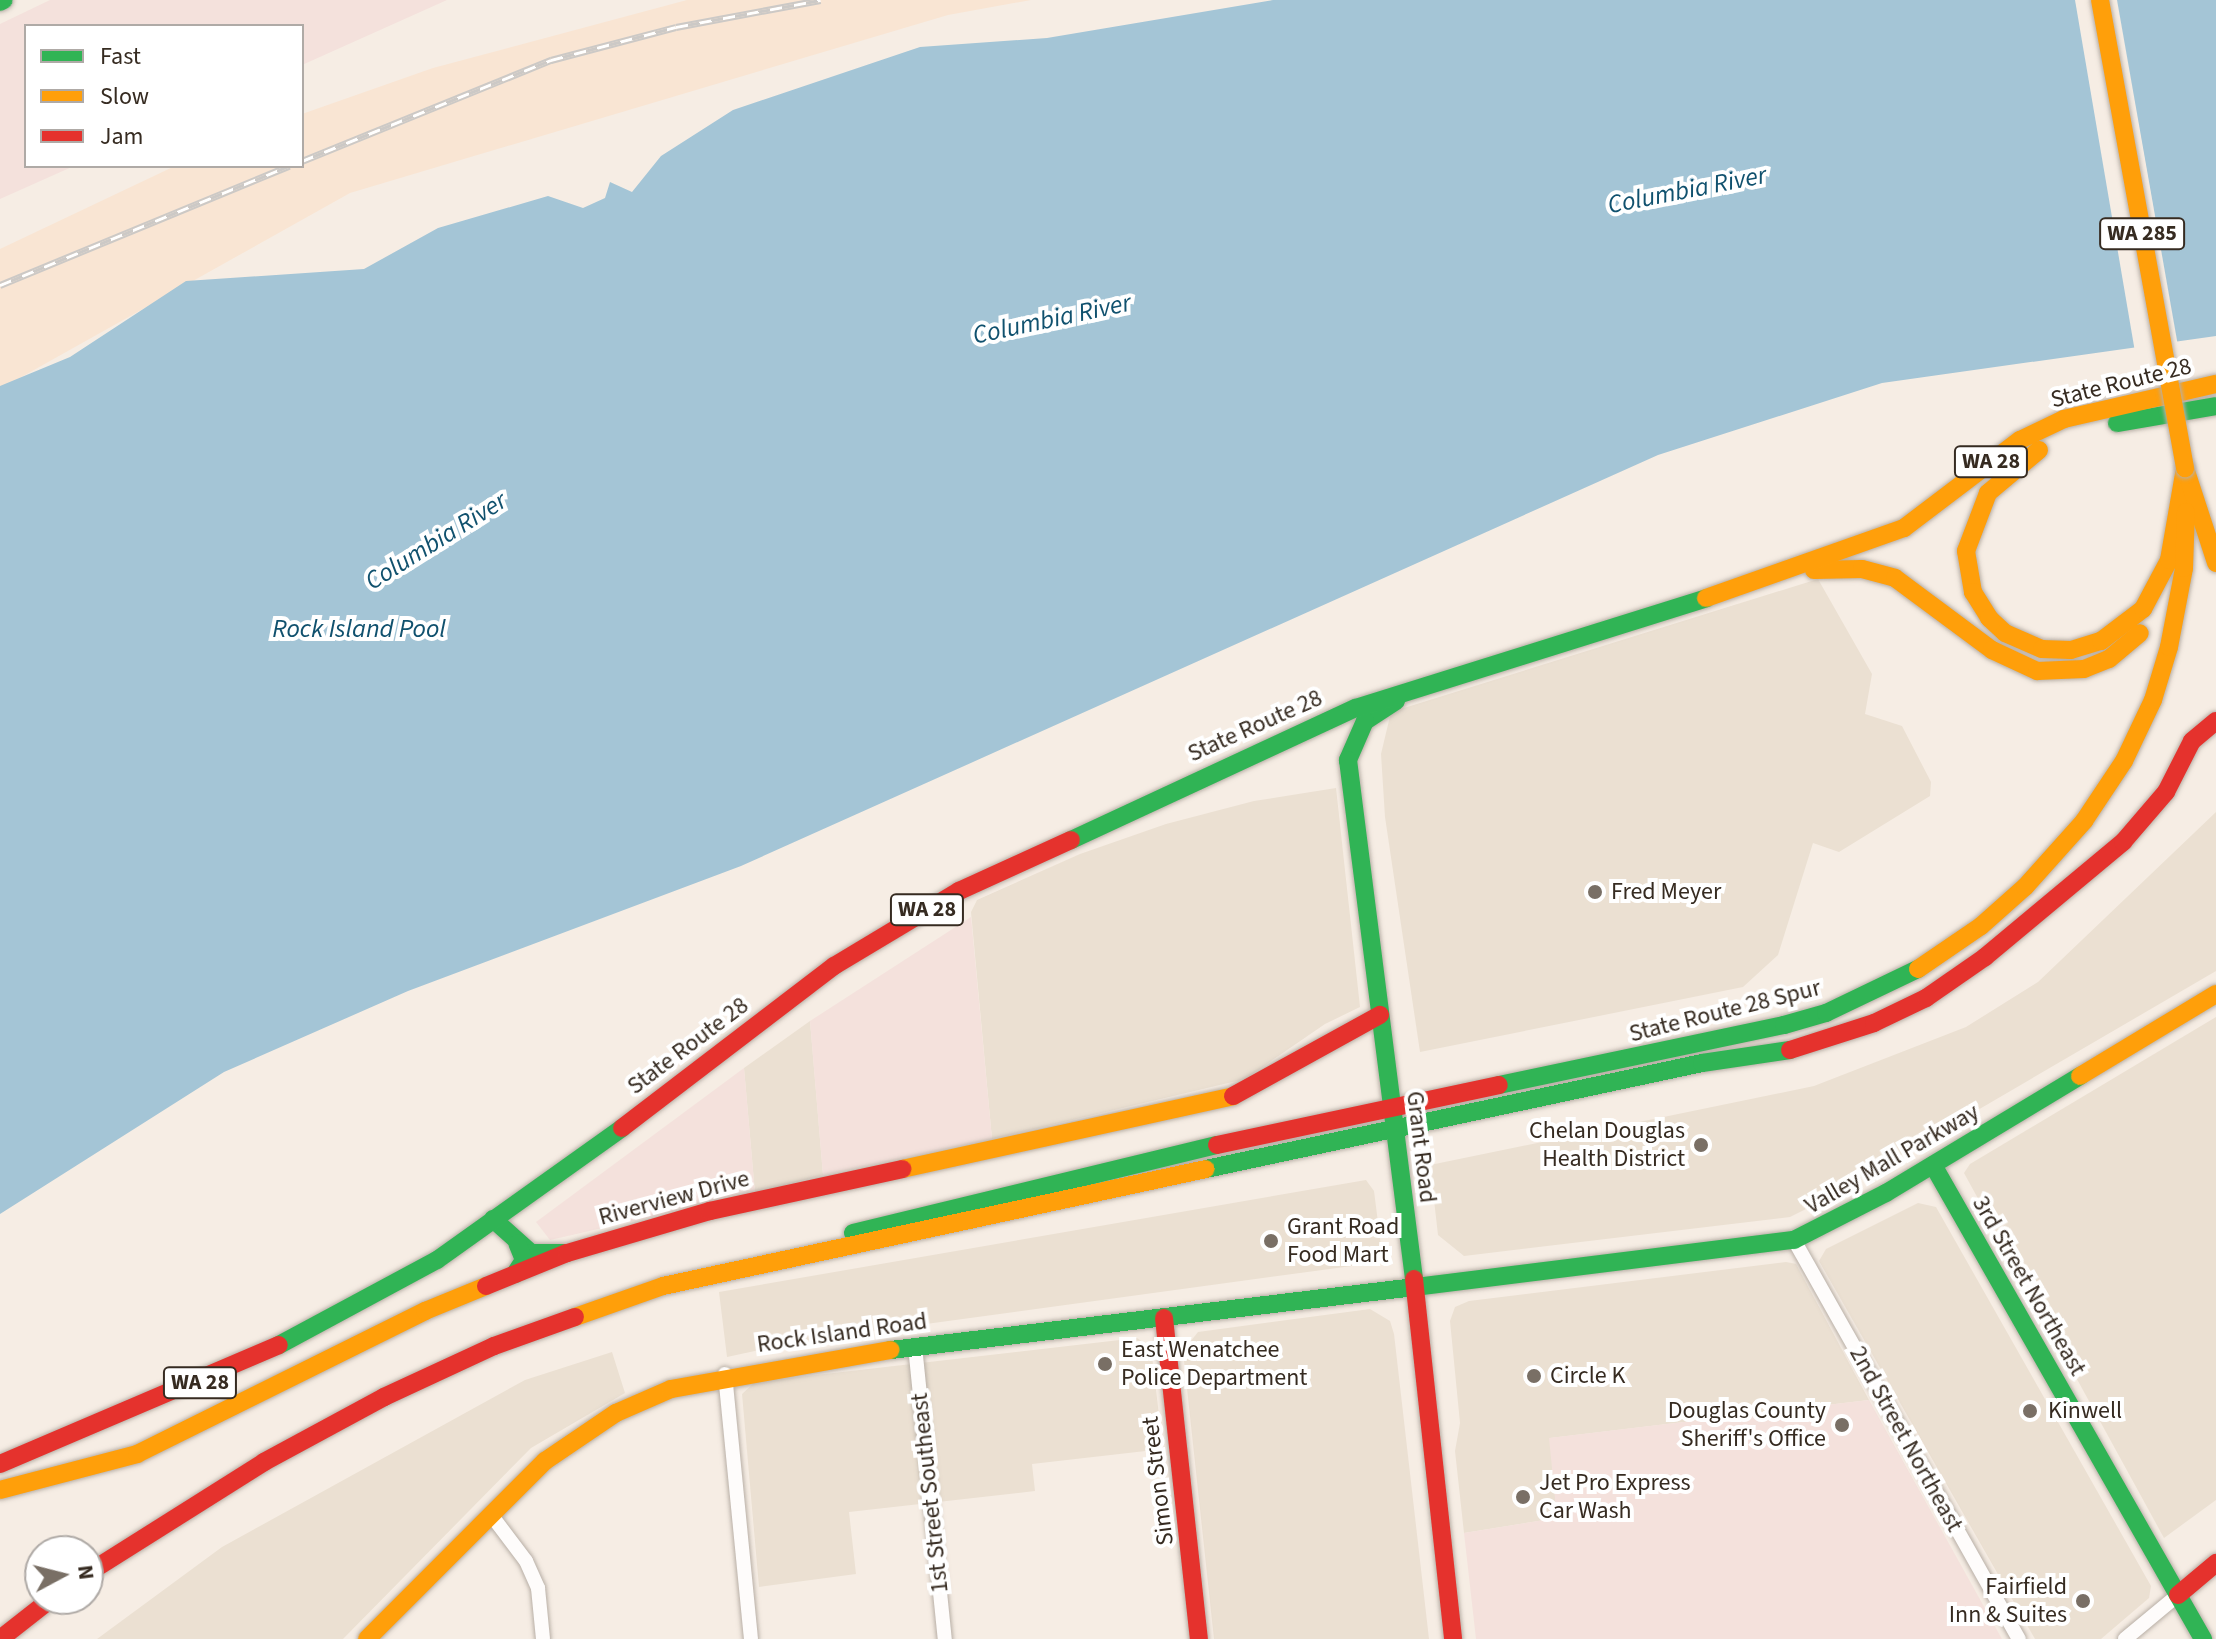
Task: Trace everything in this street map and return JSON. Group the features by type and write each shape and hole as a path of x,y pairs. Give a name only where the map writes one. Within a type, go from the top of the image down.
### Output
{"main road":[{"name":"WA 285","path":"2035,887 2087,842 2119,795 2175,680 2199,567 2196,510 2185,468 2100,0"},
{"name":"State Route 28","path":"0,1464 246,1363 393,1285 570,1168 834,966 959,891 1213,770 1356,708 1780,575 1904,528 2046,426 2216,384"},
{"path":"2185,468 2165,570 2143,609 2121,630 2080,648 2042,649 2005,633 1980,606 1966,566 1968,538 1988,493 2018,462 2086,428 2216,406"},
{"path":"2185,468 2216,563"},
{"path":"1780,575 1838,568 1878,572 1906,584 2015,663 2048,672 2084,669 2122,649 2165,602 2174,568 2185,468"},
{"name":"Grant Road","path":"1412,691 1365,721 1355,735 1348,760 1356,854 1415,1287 1453,1639"},
{"path":"104,1563 264,1462 452,1365 569,1317 740,1267 1395,1132 1702,1063 1784,1052 1874,1023 1926,998 2038,915 2142,823 2166,792 2192,741 2216,721"},
{"name":"State Route 28 Spur","path":"1702,1063 1801,1037 1873,1009 1977,947 2035,887"},
{"name":"State Route 28 Spur","path":"740,1267 765,1255 955,1207 1826,1013 1929,963 2035,887"},
{"name":"Valley Mall Parkway","path":"1415,1287 1794,1240 1831,1225 2216,994"},
{"name":"Riverview Drive","path":"0,1490 137,1454 425,1311 567,1253 710,1211 1231,1097 1380,1015"},
{"name":"3rd Street Northeast","path":"1933,1165 2203,1639"},
{"path":"493,1219 517,1243 537,1255 567,1253"},
{"path":"515,1274 524,1264 517,1243"},
{"name":"Rock Island Road","path":"367,1639 545,1461 616,1413 671,1389 725,1374 915,1346 1415,1287"},
{"name":"Simon Street","path":"1164,1318 1199,1639"},
{"path":"2178,1595 2216,1563"},
{"path":"3,1636 30,1615"}],"street":[{"name":"2nd Street Northeast","path":"1794,1240 2019,1639"},
{"name":"1st Street Southeast","path":"915,1346 945,1639"},
{"path":"725,1374 751,1639"},
{"path":"492,1516 526,1561 538,1588 543,1639"},
{"path":"2125,1639 2178,1595"}],"shaded area":[{"path":"50,0 447,0 304,64 304,24 24,24 24,168 70,168 0,199 0,24"},
{"path":"687,0 1031,0 948,15 350,193 0,389 0,249 171,168 304,168 304,113 433,68"},
{"path":"1818,579 1872,674 1865,714 1902,726 1931,782 1930,796 1839,852 1813,843 1778,955 1743,987 1420,1052 1385,817 1381,754 1391,712"},
{"path":"1336,788 1360,1007 1325,1024 1245,1079 992,1139 971,912 977,900 1080,854 1166,824 1254,801"},
{"path":"2216,812 2216,971 1820,1202 1790,1217 1464,1256 1438,1235 1430,1165 1814,1086 1966,1027 2038,982"},
{"path":"971,917 992,1139 823,1175 810,1021"},
{"path":"2216,1017 2216,1500 2164,1538 1964,1173 1970,1164"},
{"path":"810,1021 823,1175 755,1193 744,1068"},
{"path":"744,1068 755,1193 550,1240 536,1222"},
{"path":"1366,1180 1374,1191 1381,1246 1359,1265 801,1341 727,1357 719,1292"},
{"path":"1918,1203 1936,1207 2151,1586 2149,1598 2101,1639 2035,1639 1819,1261 1826,1249"},
{"path":"1786,1262 1796,1264 1869,1400 1550,1438 1557,1518 1464,1533 1455,1451 1460,1423 1450,1321 1455,1307 1469,1301"},
{"path":"1370,1309 1390,1321 1394,1334 1429,1639 1214,1639 1183,1351 1198,1332"},
{"path":"1137,1338 1151,1348 1163,1449 1032,1464 1035,1491 849,1512 856,1574 759,1587 742,1394 755,1382"},
{"path":"612,1352 625,1393 531,1448 343,1639 97,1639 222,1547 525,1380"},
{"path":"1869,1400 2002,1639 1476,1639 1464,1533 1557,1518 1549,1438"}],"water":[{"name":"Rock Island Pool","path":"1273,0 2216,0 2216,336 1882,383 1658,455 741,866 408,991 224,1072 0,1214 0,386 70,357 186,281 364,269 438,228 548,196 583,208 605,198 610,182 632,192 661,156 733,110 920,47 1047,38"}],"pier":[{"path":"2075,0 2117,0 2178,346 2135,352"}],"railway":[{"path":"304,160 551,60 676,27 820,0"},
{"path":"0,285 284,168"}],"traffic: fast":[{"path":"0,2 4,0"},
{"path":"2117,423 2216,406"},
{"path":"1071,840 1356,708 1706,598"},
{"path":"1396,701 1365,721 1348,760 1414,1279"},
{"path":"1499,1085 1784,1025 1826,1013 1918,969"},
{"path":"1206,1169 1702,1063 1790,1050"},
{"path":"1415,1287 1794,1240 1886,1193 2080,1076"},
{"path":"279,1345 437,1260 622,1128"},
{"path":"853,1233 1217,1145"},
{"path":"1933,1165 2203,1639"},
{"path":"493,1219 531,1253 567,1253"},
{"path":"515,1274 524,1260 517,1243"},
{"path":"891,1350 1415,1287"}],"traffic: slow":[{"path":"2100,0 2185,468"},
{"path":"1706,598 1904,528 2020,440 2064,419 2216,384"},
{"path":"2039,450 1988,493 1966,551 1973,592 1989,618 2005,633 2042,649 2071,650 2101,641 2143,609 2169,560 2185,468"},
{"path":"2185,468 2216,563"},
{"path":"1918,969 1981,926 2025,887 2084,821 2124,761 2153,700 2169,647 2184,568 2186,512"},
{"path":"1814,570 1862,569 1895,578 1992,650 2037,671 2084,669 2109,659 2140,633"},
{"path":"2080,1076 2216,994"},
{"path":"902,1169 1233,1096"},
{"path":"575,1317 663,1286 1206,1169"},
{"path":"0,1490 137,1454 425,1311 486,1286"},
{"path":"367,1639 545,1461 616,1413 671,1389 891,1350"}],"traffic: jam":[{"path":"1790,1050 1874,1023 1926,998 1985,957 2123,842 2166,792 2192,741 2216,721"},
{"path":"622,1128 834,966 959,891 1071,840"},
{"path":"1233,1096 1380,1015"},
{"path":"1217,1145 1499,1085"},
{"path":"486,1286 567,1253 710,1211 902,1169"},
{"path":"1414,1279 1453,1639"},
{"path":"104,1563 264,1462 384,1397 494,1346 575,1317"},
{"path":"1164,1318 1199,1639"},
{"path":"0,1464 279,1345"},
{"path":"2178,1595 2216,1563"},
{"path":"0,1639 31,1615"}],"place":[{"name":"Fred Meyer","path":"1595,892"},
{"name":"Chelan Douglas Health District","path":"1701,1145"},
{"name":"Grant Road Food Mart","path":"1271,1241"},
{"name":"East Wenatchee Police Department","path":"1105,1364"},
{"name":"Circle K","path":"1534,1376"},
{"name":"Kinwell","path":"2030,1411"},
{"name":"Douglas County Sheriff's Office","path":"1842,1425"},
{"name":"Jet Pro Express Car Wash","path":"1523,1497"},
{"name":"Fairfield Inn & Suites","path":"2083,1601"}],"water label":[{"name":"Columbia River","path":"1687,190"},
{"name":"Columbia River","path":"1052,319"},
{"name":"Columbia River","path":"436,541"}]}
